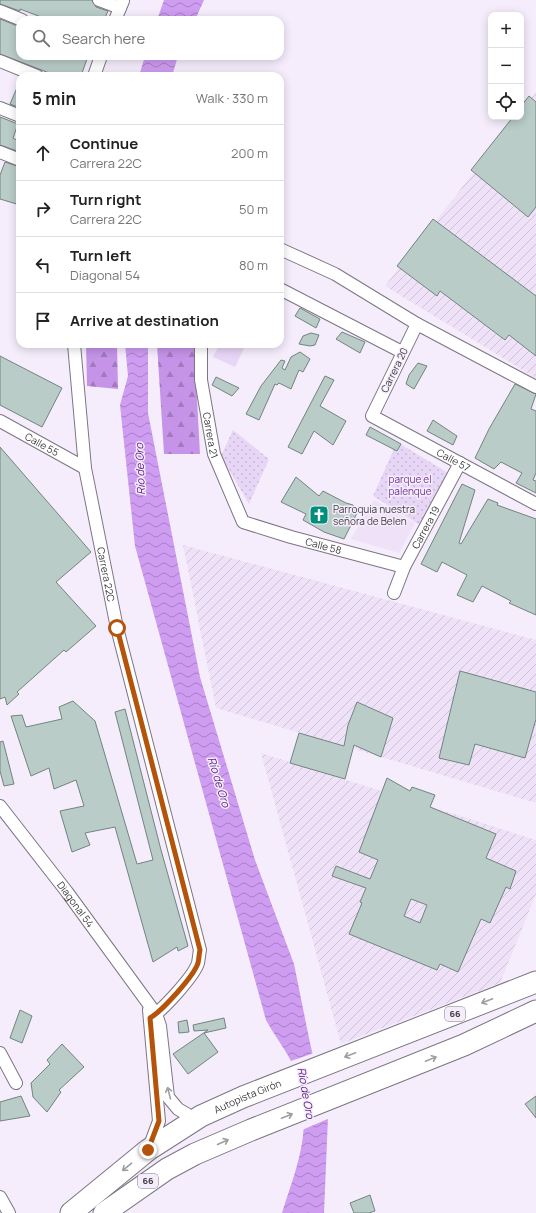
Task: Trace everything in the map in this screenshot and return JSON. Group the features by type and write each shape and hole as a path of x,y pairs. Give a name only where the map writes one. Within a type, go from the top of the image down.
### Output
{"highway":[{"name":"Autopista Girón","path":"71,1213 148,1150 195,1120 243,1097 386,1041 532,981"},
{"name":"66","path":"104,1213 167,1169 251,1130 464,1046 531,1015"}],"street":[{"path":"99,0 121,4 116,16"},
{"path":"0,11 16,18"},
{"path":"95,72 100,60"},
{"path":"0,61 27,72"},
{"path":"0,108 16,114"},
{"path":"0,152 16,158"},
{"path":"284,251 335,274 417,324 536,387"},
{"path":"284,291 402,352"},
{"name":"Carrera 20","path":"372,416 417,324"},
{"name":"Carrera 22C","path":"74,348 85,468 117,628 200,950 198,964 192,974 153,1016"},
{"name":"Carrera 21","path":"202,348 200,380 214,454 243,522"},
{"name":"Calle 57","path":"372,416 536,504"},
{"name":"Calle 55","path":"0,421 85,468"},
{"name":"Carrera 19","path":"394,593 404,567 460,463"},
{"name":"Calle 58","path":"243,522 291,537 404,567"},
{"name":"Diagonal 54","path":"0,806 67,892 149,1003 153,1016 159,1121 148,1150"},
{"name":"Diagonal 54","path":"153,1016 160,1026 168,1097 178,1109 195,1120"},
{"path":"0,1053 16,1083"},
{"path":"0,1197 9,1213"}],"shaded area":[{"path":"536,92 536,378 385,286 515,120 524,120 524,108"},
{"path":"374,500 415,523 399,553 351,539"},
{"path":"183,545 536,640 536,803 216,708"},
{"path":"261,753 536,840 536,894 500,983 341,1044"}],"green space":[{"path":"86,348 117,348 118,389 87,386"},
{"path":"157,348 194,348 200,454 164,454"},
{"path":"218,348 244,348 235,367 213,357"},
{"path":"233,430 269,459 249,504 221,456"},
{"name":"parque el palenque","path":"397,442 450,474 420,525 373,496"}],"water":[{"path":"164,0 204,0 197,16 158,16"},
{"path":"144,60 177,60 173,72 140,72"},
{"name":"Río de Oro","path":"125,348 148,348 148,413 200,677 255,860 294,964 310,1043 328,1117 324,1213 282,1213 299,1159 302,1143 304,1126 301,1090 292,1064 266,1020 135,546 120,405 128,376"}],"pier":[{"path":"314,1053 330,1118 302,1130 303,1117 293,1070 288,1062"}],"building":[{"path":"0,0 92,0 96,7 108,11 106,16 38,16 0,4"},
{"path":"0,19 16,25 16,60 87,60 82,72 47,72 0,54"},
{"path":"16,90 16,106 10,104"},
{"path":"529,96 536,102 536,207 528,217 471,170 511,120 524,120 524,102"},
{"path":"0,117 16,123 16,130 13,138 16,140 16,151 0,145"},
{"path":"5,162 16,166 16,204 0,199 0,175"},
{"path":"433,219 536,296 536,356 509,335 505,340 440,291 437,296 397,266"},
{"path":"300,308 320,319 316,328 295,316"},
{"path":"342,332 365,342 360,353 336,339"},
{"path":"311,333 319,335 315,345 310,346 299,344 303,336"},
{"path":"300,352 310,359 303,372 299,370 291,389 279,383 277,385 275,384 259,420 246,414 261,386 281,360 285,361 282,368 285,370 291,357"},
{"path":"0,356 62,388 42,427 0,405"},
{"path":"418,363 427,366 414,389 406,384 409,375"},
{"path":"325,376 334,380 320,406 346,421 333,445 314,431 302,454 288,447"},
{"path":"216,377 239,388 232,396 212,385"},
{"path":"515,384 536,394 531,409 536,411 536,473 533,480 536,481 536,493 516,483 522,473 501,462 494,469 475,458 489,429"},
{"path":"433,420 457,436 453,445 427,431"},
{"path":"370,427 401,444 397,451 366,435"},
{"path":"0,447 91,552 56,582 96,626 66,652 64,650 17,692 19,694 7,705 5,697 0,699"},
{"path":"296,477 319,496 323,491 353,505 358,511 344,539 324,532 303,520 306,514 281,502"},
{"path":"462,484 475,490 459,543 461,544 488,499 498,503 497,505 536,519 536,615 509,603 511,601 482,586 473,602 457,595 467,575 442,562 437,572 421,564"},
{"path":"460,671 536,692 536,719 525,758 475,744 469,765 439,758"},
{"path":"73,701 95,721 137,864 153,860 115,712 125,709 161,850 188,946 178,951 177,947 153,962 115,827 85,833 90,845 72,852 60,811 84,806 76,780 54,789 49,768 31,776 11,716 22,715 26,727 62,719 59,707"},
{"path":"357,702 393,718 381,757 354,745 345,779 290,763 299,733 344,746 348,725"},
{"path":"3,741 14,784 4,786 0,771 0,742"},
{"path":"387,778 410,791 412,787 435,795 430,807 496,834 486,858 516,871 510,889 506,887 490,923 481,919 458,972 440,964 437,970 349,934 362,903 360,902 366,888 332,876 336,866 370,879 378,860 359,852","holes":["411,899 427,905 420,923 404,916"]},
{"path":"20,1010 32,1016 22,1043 10,1038"},
{"path":"224,1018 226,1028 204,1033 218,1052 188,1074 173,1054 208,1030 194,1031 193,1025"},
{"path":"187,1020 189,1032 179,1033 178,1022"},
{"path":"62,1044 84,1067 59,1090 61,1092 47,1112 33,1097 31,1083 50,1064 47,1060"},
{"path":"21,1096 30,1116 0,1121 0,1102"},
{"path":"536,1096 536,1118 525,1104"},
{"path":"370,1195 375,1211 369,1213 354,1213 350,1203"}],"place":[{"name":"Parroquia nuestra señora de Belen","path":"319,515"}],"route":[{"path":"117,628 200,950 198,964 192,974 166,1004 150,1018 159,1121 148,1150"}]}
